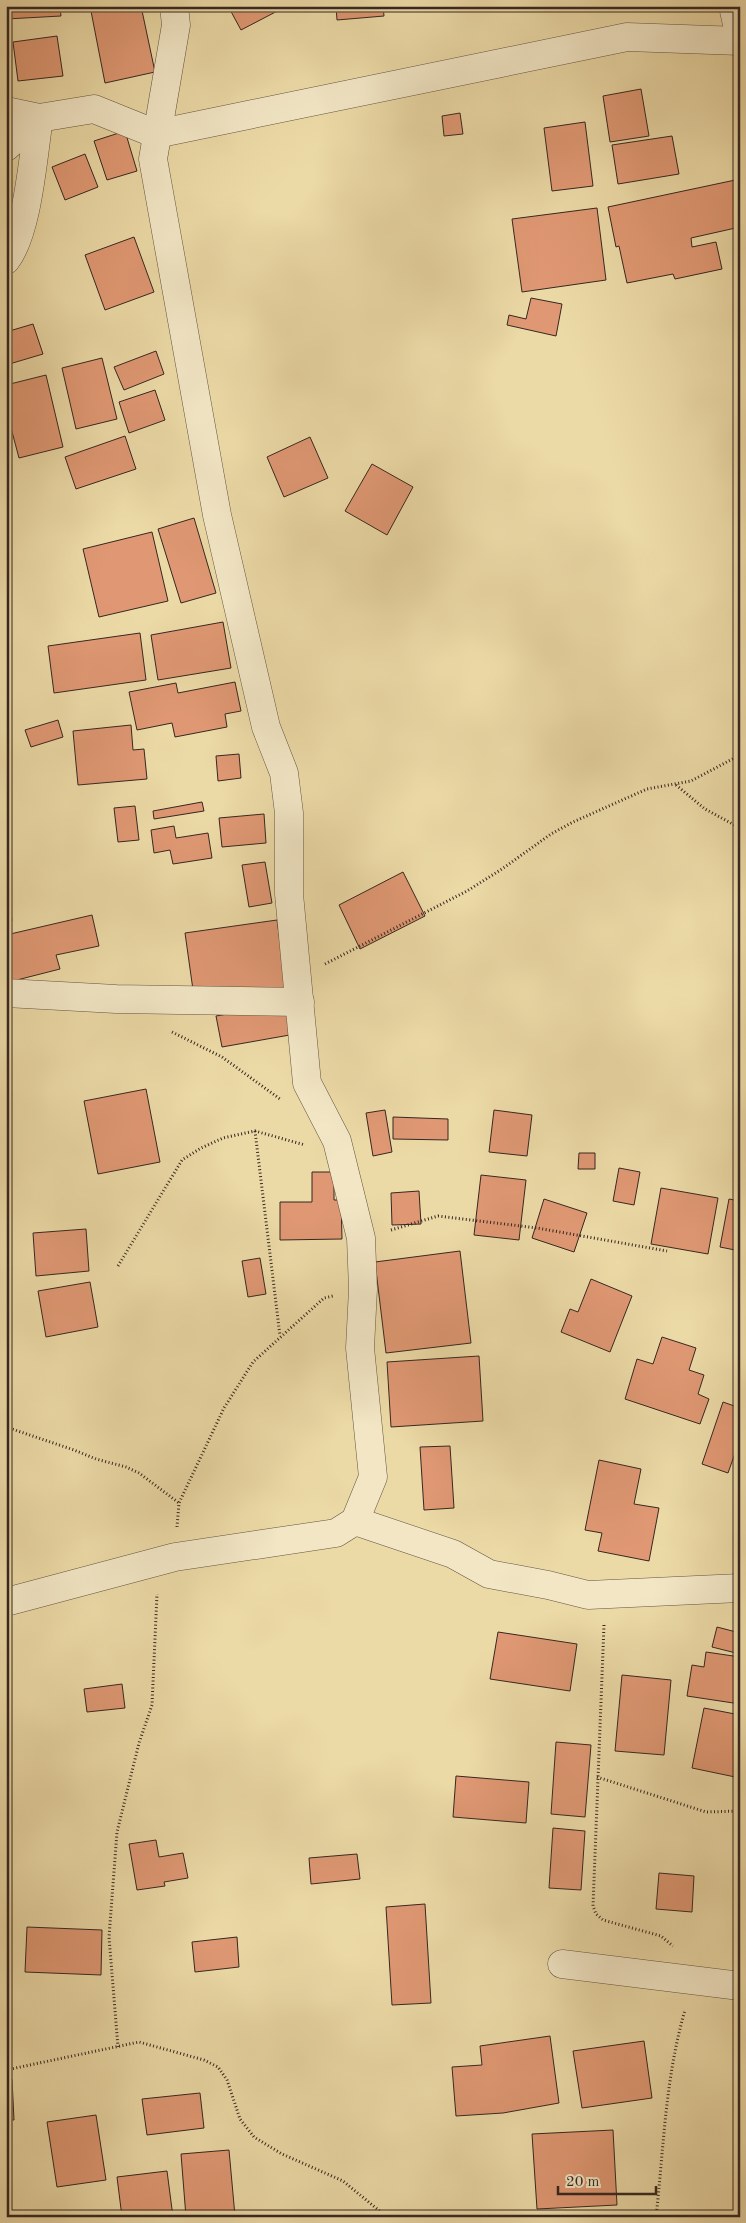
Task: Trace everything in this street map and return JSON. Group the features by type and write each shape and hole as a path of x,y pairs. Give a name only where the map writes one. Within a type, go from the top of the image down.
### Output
{"street":[{"path":"6,1602 169,1559 336,1533 355,1521 373,1477 360,1348 363,1289 362,1238 337,1141 307,1083 289,894 289,813 284,773 266,727 217,515 153,159 176,25 174,6"},
{"path":"6,111 39,118 94,108 156,134 627,37 740,40 733,6"},
{"path":"6,147 39,118"},
{"path":"6,260 15,247 24,215 39,118"},
{"path":"6,993 116,999 299,990"},
{"path":"355,1521 453,1554 489,1574 594,1596 740,1588"},
{"path":"562,1964 740,1986"}],"path":[{"path":"299,990 348,953 467,891 551,834 572,822 648,789 691,781 740,755"},
{"path":"676,785 705,809 740,828"},
{"path":"168,1030 222,1057 284,1102"},
{"path":"118,1266 182,1160 201,1148 223,1138 255,1131 341,1156"},
{"path":"255,1131 280,1336"},
{"path":"362,1238 438,1216 537,1228 667,1251"},
{"path":"118,2047 109,1938 117,1832 139,1742 152,1705 156,1594 169,1559 179,1503 224,1408 253,1362 324,1298 363,1289"},
{"path":"6,1427 74,1450 96,1460 126,1467 140,1474 179,1503"},
{"path":"594,1596 601,1607 605,1628 592,1901 596,1914 603,1920 661,1936 699,1981 675,2044 662,2142 656,2217"},
{"path":"597,1776 706,1812 740,1811"},
{"path":"6,2070 140,2042 204,2060 218,2067 227,2080 240,2119 254,2137 282,2154 343,2181 387,2217"}],"building":[{"path":"6,6 60,6 61,16 6,19"},
{"path":"90,6 141,6 155,72 105,83"},
{"path":"228,6 287,6 241,30"},
{"path":"336,6 383,6 384,16 337,20"},
{"path":"57,36 63,76 18,81 13,42"},
{"path":"641,89 649,136 610,142 603,96"},
{"path":"460,113 463,134 444,136 442,116"},
{"path":"585,122 593,186 552,191 544,128"},
{"path":"125,131 137,171 107,180 94,141"},
{"path":"672,136 679,174 618,184 612,145"},
{"path":"85,154 98,187 65,200 52,167"},
{"path":"740,179 740,227 691,238 692,247 716,242 722,269 675,279 673,274 627,283 619,246 616,247 608,207"},
{"path":"597,208 606,280 522,292 512,219"},
{"path":"134,237 154,292 105,310 85,255"},
{"path":"531,298 562,304 556,336 507,325 509,315 526,319"},
{"path":"33,324 43,354 6,365 6,332"},
{"path":"156,351 164,374 124,390 114,367"},
{"path":"102,358 117,419 76,429 62,368"},
{"path":"46,375 63,447 19,458 6,409 6,385"},
{"path":"155,390 165,420 129,433 119,402"},
{"path":"125,436 136,469 76,489 65,457"},
{"path":"310,437 328,478 284,497 267,457"},
{"path":"372,464 413,487 387,535 345,511"},
{"path":"194,518 216,593 181,603 158,529"},
{"path":"152,532 168,601 99,617 83,549"},
{"path":"223,622 231,668 158,680 151,635"},
{"path":"140,633 146,680 54,693 48,646"},
{"path":"235,682 241,711 225,714 227,727 175,737 172,723 137,730 129,692 176,683 178,693"},
{"path":"58,720 63,737 31,747 25,730"},
{"path":"131,725 133,750 144,749 147,779 78,785 73,731"},
{"path":"239,754 241,778 218,781 216,756"},
{"path":"202,802 204,811 154,819 153,811"},
{"path":"135,806 139,840 118,842 114,808"},
{"path":"264,814 266,843 222,847 219,818"},
{"path":"174,826 176,838 208,833 212,858 173,864 170,850 154,853 151,830"},
{"path":"265,862 272,903 249,907 242,865"},
{"path":"403,872 425,916 360,949 339,905"},
{"path":"10,898 12,921 6,922 6,899"},
{"path":"92,915 99,946 56,955 60,969 9,982 6,969 6,935"},
{"path":"277,920 287,991 195,1004 185,933"},
{"path":"296,1002 301,1033 222,1047 216,1016"},
{"path":"146,1089 160,1162 98,1174 84,1101"},
{"path":"385,1110 392,1152 373,1156 366,1113"},
{"path":"494,1110 532,1115 527,1156 489,1152"},
{"path":"393,1117 448,1119 448,1140 393,1139"},
{"path":"579,1153 595,1153 595,1169 578,1169"},
{"path":"619,1168 640,1172 634,1205 613,1201"},
{"path":"312,1172 334,1172 334,1200 341,1200 342,1239 280,1240 280,1202 312,1202"},
{"path":"481,1175 526,1180 519,1240 474,1235"},
{"path":"661,1188 718,1198 708,1254 651,1244"},
{"path":"419,1191 421,1224 392,1225 391,1193"},
{"path":"544,1199 587,1213 574,1252 532,1238"},
{"path":"729,1199 740,1201 740,1251 720,1247"},
{"path":"86,1229 89,1271 36,1276 33,1233"},
{"path":"460,1251 471,1343 386,1353 375,1262"},
{"path":"260,1258 266,1294 248,1297 242,1261"},
{"path":"591,1279 632,1296 610,1352 561,1332 570,1309 578,1312"},
{"path":"90,1282 98,1327 46,1337 38,1291"},
{"path":"662,1337 696,1348 689,1370 704,1375 698,1394 709,1399 700,1424 625,1399 637,1359 653,1364"},
{"path":"479,1356 483,1421 391,1427 387,1362"},
{"path":"723,1402 740,1408 740,1439 728,1473 702,1464"},
{"path":"450,1446 454,1508 424,1510 420,1447"},
{"path":"599,1460 641,1469 634,1504 659,1508 649,1561 598,1551 602,1533 585,1530"},
{"path":"717,1627 740,1633 740,1654 712,1647"},
{"path":"498,1632 577,1644 570,1691 490,1679"},
{"path":"706,1652 740,1657 740,1704 687,1696 692,1665 704,1667"},
{"path":"622,1675 671,1680 664,1755 615,1751"},
{"path":"122,1684 125,1708 87,1712 84,1689"},
{"path":"737,1706 740,1706 740,1778 692,1768 704,1708 735,1714"},
{"path":"556,1742 591,1745 585,1817 551,1814"},
{"path":"456,1776 529,1782 526,1823 453,1817"},
{"path":"553,1828 585,1831 581,1890 549,1888"},
{"path":"156,1840 159,1857 183,1853 188,1878 164,1882 165,1886 137,1890 129,1844"},
{"path":"357,1854 360,1879 311,1884 309,1858"},
{"path":"739,1872 740,1910 735,1910"},
{"path":"659,1873 694,1876 692,1912 656,1909"},
{"path":"425,1904 431,2003 392,2005 386,1907"},
{"path":"27,1927 102,1930 101,1975 25,1972"},
{"path":"237,1937 239,1967 195,1972 192,1942"},
{"path":"550,2036 559,2103 503,2113 456,2116 452,2067 482,2065 480,2046"},
{"path":"644,2041 652,2098 582,2108 573,2051"},
{"path":"12,2079 14,2120 6,2120 6,2080"},
{"path":"200,2093 204,2128 147,2135 142,2099"},
{"path":"96,2115 106,2180 57,2187 47,2122"},
{"path":"613,2130 617,2205 537,2209 532,2134"},
{"path":"229,2150 235,2216 186,2217 181,2154"},
{"path":"167,2171 173,2217 122,2217 117,2177"}]}
